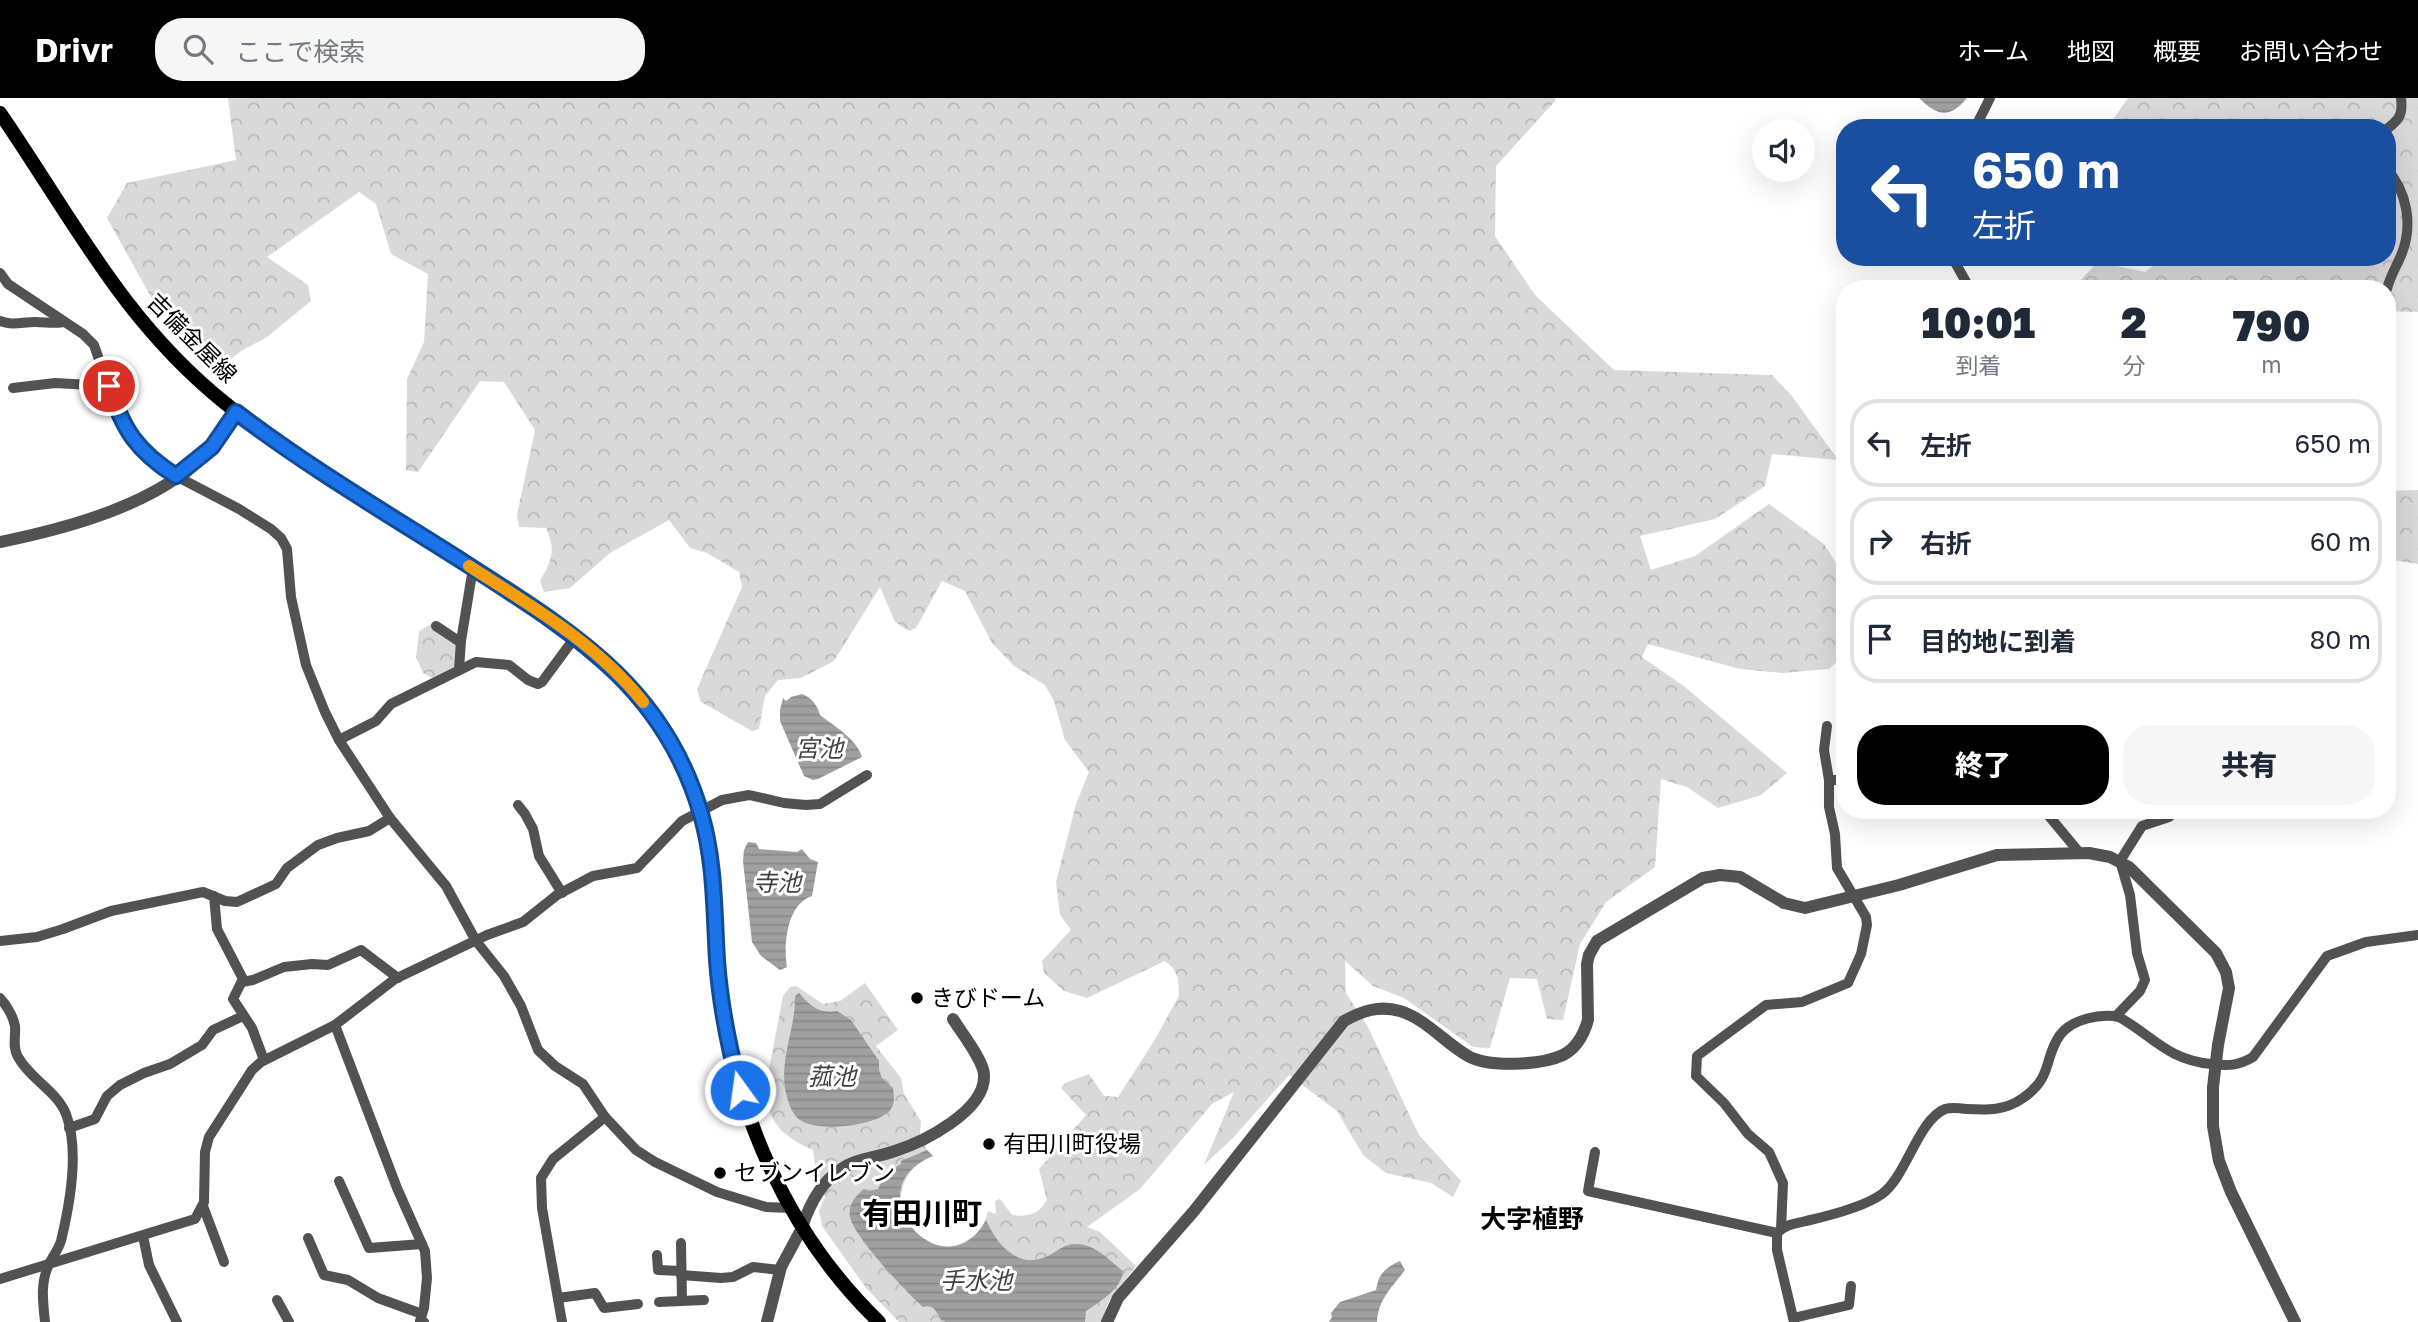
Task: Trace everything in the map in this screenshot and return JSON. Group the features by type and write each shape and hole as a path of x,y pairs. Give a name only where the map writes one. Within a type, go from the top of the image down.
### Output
{"main road":[{"name":"吉備金屋線","path":"0,113 93,258 132,310 169,351 236,412 282,446 576,636 610,665 649,709 679,759 701,813 712,865 720,989 731,1055 750,1120 790,1208 802,1228 843,1283 879,1322"}],"street":[{"path":"1980,119 1990,98"},
{"path":"2396,122 2403,112 2401,98"},
{"path":"2396,180 2407,216 2403,250 2396,264"},
{"path":"0,273 8,284 94,345 116,408 146,456 176,476 239,509 281,538 287,549 291,597 306,665 339,740 390,818 446,886 476,941 497,965 515,996 538,1050 555,1066 583,1084 605,1117 636,1150 718,1192 766,1207 790,1208"},
{"path":"0,321 13,325 64,322"},
{"path":"13,388 55,383 109,386"},
{"path":"0,542 96,517 134,501 176,476 212,447 236,412"},
{"path":"459,669 460,642 472,568"},
{"path":"436,626 460,642"},
{"path":"339,740 376,721 391,704 475,662 509,665 528,680 538,684 576,636"},
{"path":"1826,726 1824,750 1837,868 1866,917 1861,954 1848,983 1802,1002 1766,1005 1697,1056 1696,1076 1724,1103 1748,1134 1769,1152 1783,1183 1777,1250 1793,1320 1849,1305 1851,1286"},
{"path":"224,1262 203,1206 205,1152 209,1137 252,1070 264,1060 335,1025 398,978 506,927 523,922 562,892 593,876 637,868 682,821 722,800 738,796 760,796 784,803 820,804 867,775"},
{"path":"1829,780 1836,780"},
{"path":"517,805 526,814 533,829 539,856 562,892"},
{"path":"0,941 37,937 127,907 203,892 230,902 249,898 276,884 287,868 318,845 369,831 390,818"},
{"path":"2051,819 2078,851"},
{"path":"2116,1016 2140,991 2145,980 2137,953 2130,895 2120,862 2142,826 2163,819"},
{"path":"1107,1322 1118,1298 1194,1211 1344,1021 1371,1009 1385,1008 1411,1016 1466,1055 1481,1062 1514,1063 1554,1058 1570,1050 1585,1029 1588,1020 1587,964 1589,954 1597,942 1697,881 1720,875 1740,877 1784,903 1796,907 1818,906 1951,871 1997,855 2078,851 2101,854 2138,874 2216,953 2224,965 2229,988 2215,1065 2213,1126 2224,1176 2295,1322"},
{"path":"214,896 218,929 243,979 233,999 252,1028 264,1060"},
{"path":"1595,1152 1588,1191 1779,1231 1788,1225 1856,1206 1880,1196 1891,1185 1926,1128 1942,1110 1988,1110 2018,1101 2030,1093 2043,1078 2062,1032 2089,1018 2116,1016 2189,1062 2236,1066 2253,1057 2327,956 2366,942 2418,935"},
{"path":"242,982 284,967 328,965 361,950 398,978"},
{"path":"0,998 11,1014 15,1026 16,1054 22,1064 60,1104 72,1144 69,1199 61,1240 48,1265 42,1292 45,1322"},
{"path":"69,1128 95,1119 107,1097 120,1085 170,1064 202,1045 213,1030 243,1016"},
{"path":"767,1322 780,1270 802,1228 807,1211 820,1191 840,1170 862,1159 893,1152 915,1143 954,1121 971,1106 984,1081 983,1069 953,1019"},
{"path":"308,1238 324,1275 348,1280 422,1320 427,1278 425,1251 397,1188 335,1025"},
{"path":"562,1322 542,1208 541,1178 553,1158 605,1117"},
{"path":"339,1181 369,1248 422,1244"},
{"path":"0,1279 190,1222 203,1206"},
{"path":"143,1236 149,1265 177,1322"},
{"path":"681,1243 681,1301"},
{"path":"657,1255 658,1270 721,1278 733,1277 752,1267 780,1270"},
{"path":"558,1298 595,1293 604,1308 638,1304"},
{"path":"277,1300 289,1322"},
{"path":"659,1302 704,1300"}],"green space":[{"path":"228,98 1555,98 1496,166 1495,236 1535,295 1614,370 1772,375 1792,396 1836,457 1836,460 1772,454 1765,486 1715,519 1640,536 1651,570 1695,556 1769,504 1824,544 1836,563 1836,662 1829,669 1782,673 1740,669 1648,644 1642,657 1685,687 1787,773 1761,795 1718,808 1687,787 1661,779 1655,867 1606,902 1580,944 1563,1020 1547,1019 1537,979 1510,978 1490,1048 1473,1047 1404,998 1373,986 1345,961 1346,993 1368,1027 1419,1135 1461,1181 1453,1197 1431,1183 1386,1173 1363,1155 1337,1111 1289,1075 1232,1139 1204,1165 1234,1092 1212,1104 1140,1189 1087,1227 1100,1232 1136,1266 1109,1301 1101,1322 899,1322 866,1288 822,1226 819,1211 825,1197 817,1181 813,1150 788,1136 776,1124 768,1108 765,1083 783,996 790,987 796,986 823,1004 840,1001 865,983 898,1030 876,1046 901,1078 904,1094 921,1121 920,1134 927,1150 933,1156 914,1168 904,1184 901,1202 906,1219 915,1234 929,1244 947,1247 966,1241 974,1235 983,1225 988,1211 996,1214 995,1201 1000,1199 1012,1215 1028,1215 1040,1209 1047,1200 1039,1169 1086,1115 1061,1088 1065,1083 1089,1074 1104,1096 1118,1097 1179,996 1178,978 1173,968 1165,961 1087,998 1064,991 1044,973 1042,961 1071,930 1060,915 1056,882 1076,804 1089,772 1065,740 1054,701 1045,685 1014,666 992,643 965,591 942,581 916,628 909,631 895,622 880,587 834,661 801,678 778,680 765,696 759,729 752,731 701,702 697,689 742,587 739,572 707,553 690,548 669,520 610,553 570,588 544,592 540,581 551,555 549,536 546,528 519,527 517,515 535,430 504,382 480,381 418,472 406,470 407,379 424,342 428,274 391,254 376,204 359,192 267,257 308,285 311,301 267,337 241,351 219,369 156,306 107,218 127,183 236,160"},
{"path":"2128,98 2418,98 2418,312 2396,311 2396,280 2081,280 2094,266 2117,266 2145,272 2153,266 2396,266 2396,119 2113,119"},
{"path":"2418,490 2418,564 2396,560 2396,491"},
{"path":"435,622 458,637 455,667 434,679 423,673 416,657 419,631"}],"water":[{"path":"1919,98 1967,98 1955,109 1943,113 1932,109"},
{"name":"宮池","path":"802,694 814,702 820,715 855,744 862,757 818,779 804,776 780,721 783,698 786,701"},
{"name":"寺池","path":"748,842 756,843 759,849 797,852 802,849 810,859 818,862 812,896 797,907 792,916 787,937 787,967 780,970 761,956 752,942 743,861"},
{"name":"菰池","path":"799,993 815,1008 837,1011 851,1020 879,1061 882,1078 893,1088 893,1104 884,1115 861,1124 833,1127 808,1124 793,1113 787,1097 784,1072 795,996"},
{"name":"手水池","path":"927,1150 933,1156 910,1171 900,1191 902,1211 913,1229 929,1242 949,1247 969,1240 986,1220 996,1238 1010,1253 1027,1260 1048,1256 1069,1245 1090,1247 1123,1271 1119,1284 1086,1311 1085,1322 945,1322 934,1309 923,1307 894,1278 861,1238 850,1217 850,1209 853,1201 864,1189 878,1189 881,1176 901,1164 901,1161"},
{"path":"1400,1261 1405,1270 1383,1300 1377,1322 1329,1322 1331,1313 1340,1302 1376,1290 1384,1272"}],"slow traffic":[{"path":"469,566 547,616 595,652 625,680 643,702"}],"place":[{"name":"きびドーム","path":"917,998"},
{"name":"有田川町役場","path":"989,1144"},
{"name":"セブンイレブン","path":"720,1173"}],"district":[{"name":"有田川町","path":"922,1214"},
{"name":"大字植野","path":"1532,1219"}],"route":[{"path":"109,386 116,408 146,456 176,476 212,447 236,412 282,446 547,616 595,652 625,680 668,738 692,786 701,813 712,865 717,959 724,1019 740,1090"}]}
